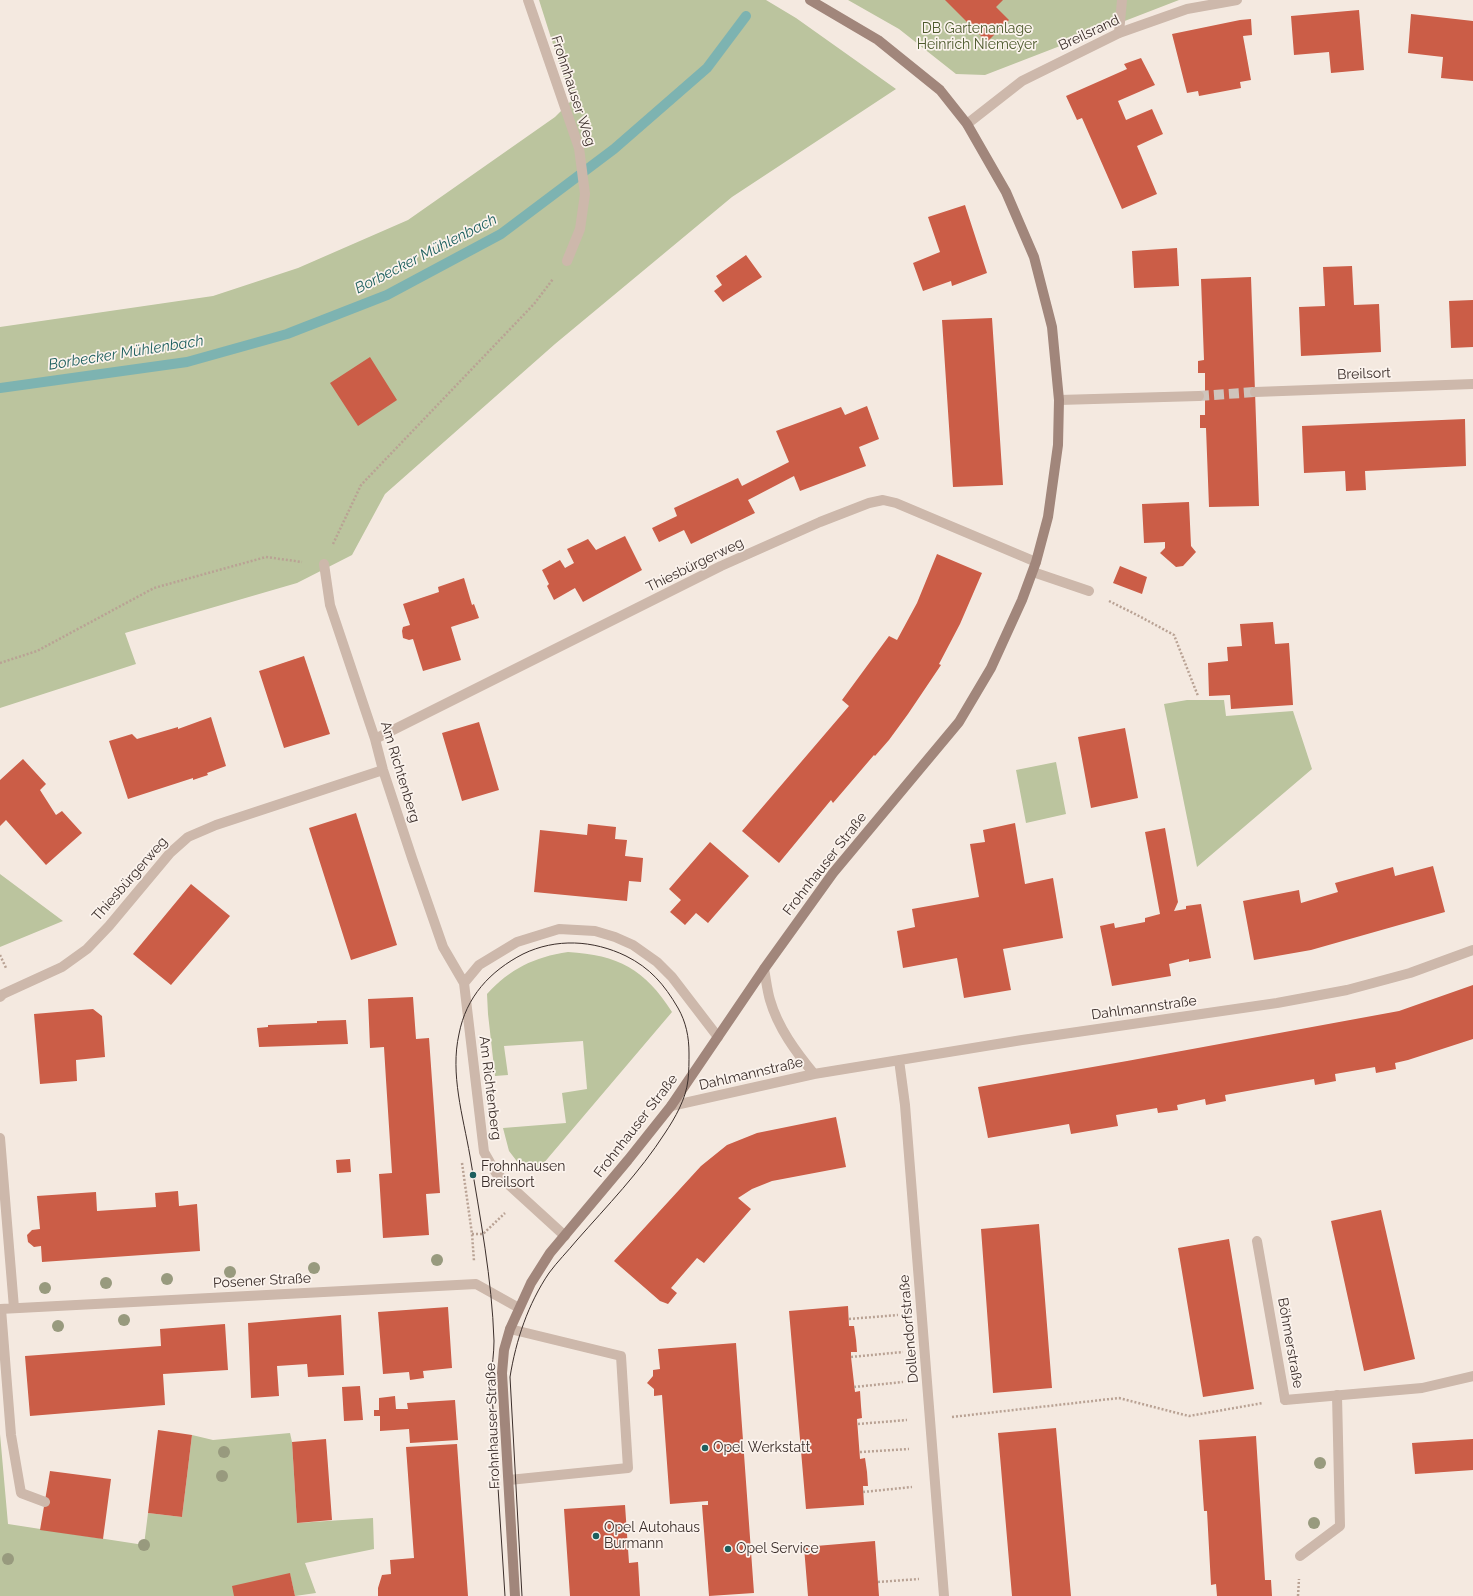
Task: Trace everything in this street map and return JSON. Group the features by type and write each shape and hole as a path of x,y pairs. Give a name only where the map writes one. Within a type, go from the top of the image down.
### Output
{"main road":[{"path":"810,0 878,40 940,90 967,124"},
{"name":"Frohnhauser Straße","path":"515,1596 502,1373 504,1350 510,1329 519,1308 538,1271 550,1253 671,1106 688,1082 698,1064 764,969 833,873 959,722 991,668 1033,572 1048,517 1058,445 1059,400 1052,327 1034,256 1006,192 967,124"}],"street":[{"name":"Frohnhauser Weg","path":"528,0 579,148 585,194 580,229 567,261"},
{"path":"1119,33 1122,0"},
{"name":"Breilsrand","path":"967,124 1022,81 1119,33 1187,9 1237,0"},
{"name":"Breilsort","path":"1255,392 1473,384"},
{"path":"1059,400 1199,396"},
{"name":"Thiesbürgerweg","path":"376,739 721,566 820,522 869,503 883,500 896,503 1036,562"},
{"name":"Am Richtenberg","path":"324,564 330,605 376,739 383,770 443,947 464,984 484,1152 496,1173 565,1236"},
{"path":"1033,572 1089,591"},
{"name":"Thiesbürgerweg","path":"0,997 3,994 62,967 87,949 109,926 170,853 188,836 216,825 383,770"},
{"path":"464,984 479,965 517,942 559,929 595,931 615,937 633,945 657,962 677,983 718,1037"},
{"name":"Dahlmannstraße","path":"671,1106 763,1084 814,1074 1029,1039 1278,1003 1347,990 1410,973 1473,950"},
{"name":"Dahlmannstraße","path":"764,969 770,1000 779,1020 792,1047 814,1074"},
{"name":"Dollendorfstraße","path":"899,1060 905,1105 926,1350 944,1596"},
{"path":"0,1138 14,1308"},
{"name":"Böhmerstraße","path":"1258,1241 1285,1400 1422,1388 1473,1376"},
{"name":"Posener Straße","path":"1,1308 476,1284 519,1308"},
{"path":"1,1308 11,1435 21,1493 45,1502"},
{"path":"509,1480 628,1468 621,1356 510,1329"},
{"path":"1300,1556 1340,1526 1337,1395"}],"path":[{"path":"0,663 38,651 154,588 266,557 324,564 361,485 534,304 567,261"},
{"path":"1089,591 1174,635 1198,696"},
{"path":"472,1234 483,1234 523,1197"},
{"path":"849,1319 922,1313"},
{"path":"851,1357 926,1350"},
{"path":"854,1387 927,1380"},
{"path":"858,1424 931,1419 1119,1398 1189,1416 1285,1400"},
{"path":"860,1452 933,1448"},
{"path":"863,1492 936,1484"},
{"path":"878,1582 943,1577"}],"green space":[{"path":"539,0 766,0 796,18 896,89 732,197 555,344 385,494 352,555 297,583 125,633 136,664 0,708 0,327 213,296 298,268 408,220 555,117 571,101"},
{"name":"DB Gartenanlage Heinrich Niemeyer","path":"848,0 1179,0 985,75 956,74 899,29"},
{"path":"1187,700 1224,700 1226,716 1293,711 1312,769 1197,867 1164,704"},
{"path":"1056,762 1066,814 1026,823 1016,770"},
{"path":"0,874 63,921 0,947"},
{"path":"568,952 602,957 629,967 651,985 662,997 672,1012 537,1171 519,1164 509,1151 503,1128 566,1123 562,1093 587,1089 583,1041 504,1046 508,1075 495,1076 487,994 514,971 523,966 544,957"},
{"path":"290,1433 292,1442 297,1523 373,1518 374,1549 305,1563 316,1593 295,1596 290,1574 234,1596 0,1596 0,1434 8,1524 144,1545 148,1513 182,1517 192,1435 213,1440"}],"building":[{"path":"945,0 1003,0 996,7 1009,20 987,42"},
{"path":"1359,10 1364,70 1331,73 1329,52 1294,55 1291,16"},
{"path":"1411,14 1473,21 1473,81 1441,78 1443,57 1408,53"},
{"path":"1251,19 1252,35 1243,36 1251,80 1240,82 1241,88 1199,96 1198,91 1187,93 1172,34"},
{"path":"1141,58 1155,85 1118,101 1126,120 1152,109 1163,134 1137,146 1157,194 1122,209 1082,118 1077,120 1066,96 1127,69 1124,64"},
{"path":"965,205 987,273 952,286 951,281 923,291 913,263 940,252 928,217"},
{"path":"1177,248 1179,286 1134,288 1132,251"},
{"path":"746,255 762,277 723,302 714,291 722,285 716,276"},
{"path":"1352,266 1354,305 1379,304 1381,352 1301,356 1299,307 1325,306 1323,267"},
{"path":"1251,277 1259,506 1209,507 1206,428 1200,428 1200,415 1205,415 1205,373 1198,373 1198,361 1204,360 1201,279"},
{"path":"1473,300 1473,347 1451,348 1449,301"},
{"path":"992,318 1003,485 953,487 942,320"},
{"path":"370,357 397,400 358,426 330,383"},
{"path":"867,406 879,439 859,447 866,466 800,491 794,476 748,500 755,513 691,544 684,530 659,542 652,528 677,516 674,508 738,478 742,486 789,462 776,431 841,407 845,415"},
{"path":"1465,419 1466,466 1365,471 1366,490 1346,491 1345,471 1304,473 1302,426"},
{"path":"1189,502 1191,546 1196,552 1183,566 1176,567 1160,553 1165,548 1165,542 1144,543 1142,504"},
{"path":"625,536 642,570 583,602 575,588 554,600 547,586 549,584 542,570 560,560 565,568 574,563 567,549 588,539 596,550"},
{"path":"937,554 982,573 960,624 939,664 941,665 889,740 875,756 874,755 833,803 831,800 779,863 742,831 849,706 842,700 889,636 897,640 917,603"},
{"path":"1120,566 1147,577 1142,594 1113,583"},
{"path":"464,578 472,605 474,604 479,618 451,627 461,660 423,671 413,639 409,640 403,638 403,627 410,625 403,604 439,592 438,587"},
{"path":"1273,622 1275,644 1289,643 1293,705 1231,709 1230,695 1209,696 1208,663 1228,661 1227,647 1242,646 1240,624"},
{"path":"304,656 330,734 284,748 259,671"},
{"path":"211,717 226,766 207,773 208,775 193,780 193,778 128,799 109,741 132,734 137,739 178,727 178,729"},
{"path":"479,722 499,790 462,801 442,733"},
{"path":"1125,728 1138,798 1091,808 1078,737"},
{"path":"23,759 46,784 40,790 56,815 62,811 82,833 46,865 6,820 0,826 0,780"},
{"path":"356,813 397,945 351,960 309,828"},
{"path":"1015,823 1025,884 1053,878 1063,938 1003,949 1011,990 964,998 957,958 903,968 897,931 915,927 912,909 979,897 970,844 985,842 983,830"},
{"path":"588,824 616,827 615,839 627,840 625,856 643,858 641,882 629,881 627,901 534,892 540,830 587,835"},
{"path":"1165,828 1178,902 1174,911 1186,909 1186,906 1201,904 1211,958 1189,962 1189,959 1169,964 1171,976 1112,986 1100,926 1114,923 1115,928 1145,922 1145,918 1160,914 1145,832"},
{"path":"710,842 749,876 708,923 696,913 685,925 670,912 681,900 669,889"},
{"path":"1433,866 1445,912 1311,950 1254,960 1243,901 1299,890 1301,903 1338,892 1335,883 1393,867 1395,876"},
{"path":"191,884 230,916 171,985 133,954"},
{"path":"1473,985 1473,1039 1395,1063 1396,1069 1376,1073 1375,1067 1335,1074 1336,1081 1315,1085 1314,1079 1225,1095 1226,1101 1206,1105 1205,1099 1177,1105 1178,1110 1158,1113 1157,1108 1116,1115 1118,1126 1071,1134 1069,1124 988,1138 978,1087 1399,1011"},
{"path":"413,997 416,1039 429,1038 440,1193 426,1194 429,1235 383,1238 379,1174 392,1173 384,1047 370,1048 368,999"},
{"path":"93,1009 102,1016 105,1057 76,1060 77,1081 40,1084 34,1014"},
{"path":"346,1020 348,1044 259,1047 257,1028 268,1027 268,1025"},
{"path":"836,1117 846,1167 772,1181 752,1189 738,1198 751,1209 704,1263 697,1258 671,1288 677,1293 668,1304 660,1301 614,1261 701,1166 727,1145 757,1133"},
{"path":"350,1159 351,1172 337,1173 336,1160"},
{"path":"178,1191 179,1206 197,1204 200,1251 42,1262 41,1246 34,1247 28,1242 27,1235 32,1230 40,1229 37,1196 96,1192 97,1211 156,1207 155,1193"},
{"path":"1381,1210 1415,1359 1364,1371 1331,1221"},
{"path":"1039,1224 1052,1388 993,1393 981,1229"},
{"path":"1229,1239 1254,1389 1203,1397 1178,1248"},
{"path":"848,1306 849,1326 854,1326 857,1352 851,1352 851,1357 855,1392 860,1391 862,1418 857,1419 860,1459 865,1458 868,1486 863,1486 864,1505 806,1509 789,1311"},
{"path":"448,1307 452,1368 423,1371 424,1378 410,1380 409,1372 383,1374 378,1312"},
{"path":"341,1315 344,1375 308,1377 307,1364 277,1366 279,1396 251,1398 248,1323"},
{"path":"225,1324 228,1370 163,1374 165,1405 30,1416 25,1356 161,1346 160,1329"},
{"name":"Opel Werkstatt","path":"736,1343 754,1593 709,1596 702,1505 708,1505 708,1501 670,1504 662,1395 654,1396 654,1389 647,1383 653,1376 653,1370 660,1369 658,1349"},
{"path":"360,1386 363,1420 344,1421 342,1387"},
{"path":"395,1396 396,1409 408,1409 407,1403 455,1400 458,1440 410,1443 409,1429 380,1431 380,1416 374,1416 374,1410 379,1410 379,1398"},
{"path":"1056,1428 1071,1596 1012,1596 998,1433"},
{"path":"158,1430 192,1435 182,1517 148,1513"},
{"path":"1256,1436 1265,1580 1271,1580 1272,1596 1217,1596 1216,1584 1211,1585 1207,1511 1204,1511 1199,1440"},
{"path":"326,1439 332,1520 297,1523 292,1442"},
{"path":"1473,1439 1473,1470 1415,1474 1412,1443"},
{"path":"457,1444 468,1596 378,1596 378,1588 382,1575 391,1574 390,1560 414,1558 406,1447"},
{"path":"50,1471 111,1479 103,1539 40,1530"},
{"name":"Opel Autohaus Burmann","path":"625,1505 629,1563 638,1562 640,1596 570,1596 564,1509"},
{"path":"875,1541 879,1596 808,1596 804,1547"},
{"path":"290,1573 295,1596 234,1596 232,1586"}],"waterway":[{"name":"Borbecker Mühlenbach","path":"0,388 187,362 287,334 387,295 501,234 614,149 707,68 746,16"}],"tunnel":[{"path":"1199,396 1255,392"}],"tram line":[{"path":"505,1596 491,1378 494,1341 491,1295 470,1156 458,1095 456,1064 457,1049 462,1021 467,1008 481,986 500,968 523,954 548,945 561,943 588,944 626,956 649,971 662,984 681,1013 688,1035 688,1080 680,1108 669,1127 645,1161 623,1188 549,1273 535,1297 519,1336 510,1377 522,1596"}],"place":[{"name":"Frohnhausen Breilsort","path":"473,1175"},
{"name":"Opel Werkstatt","path":"705,1448"},
{"name":"Opel Autohaus Burmann","path":"596,1536"},
{"name":"Opel Service","path":"728,1549"}]}
